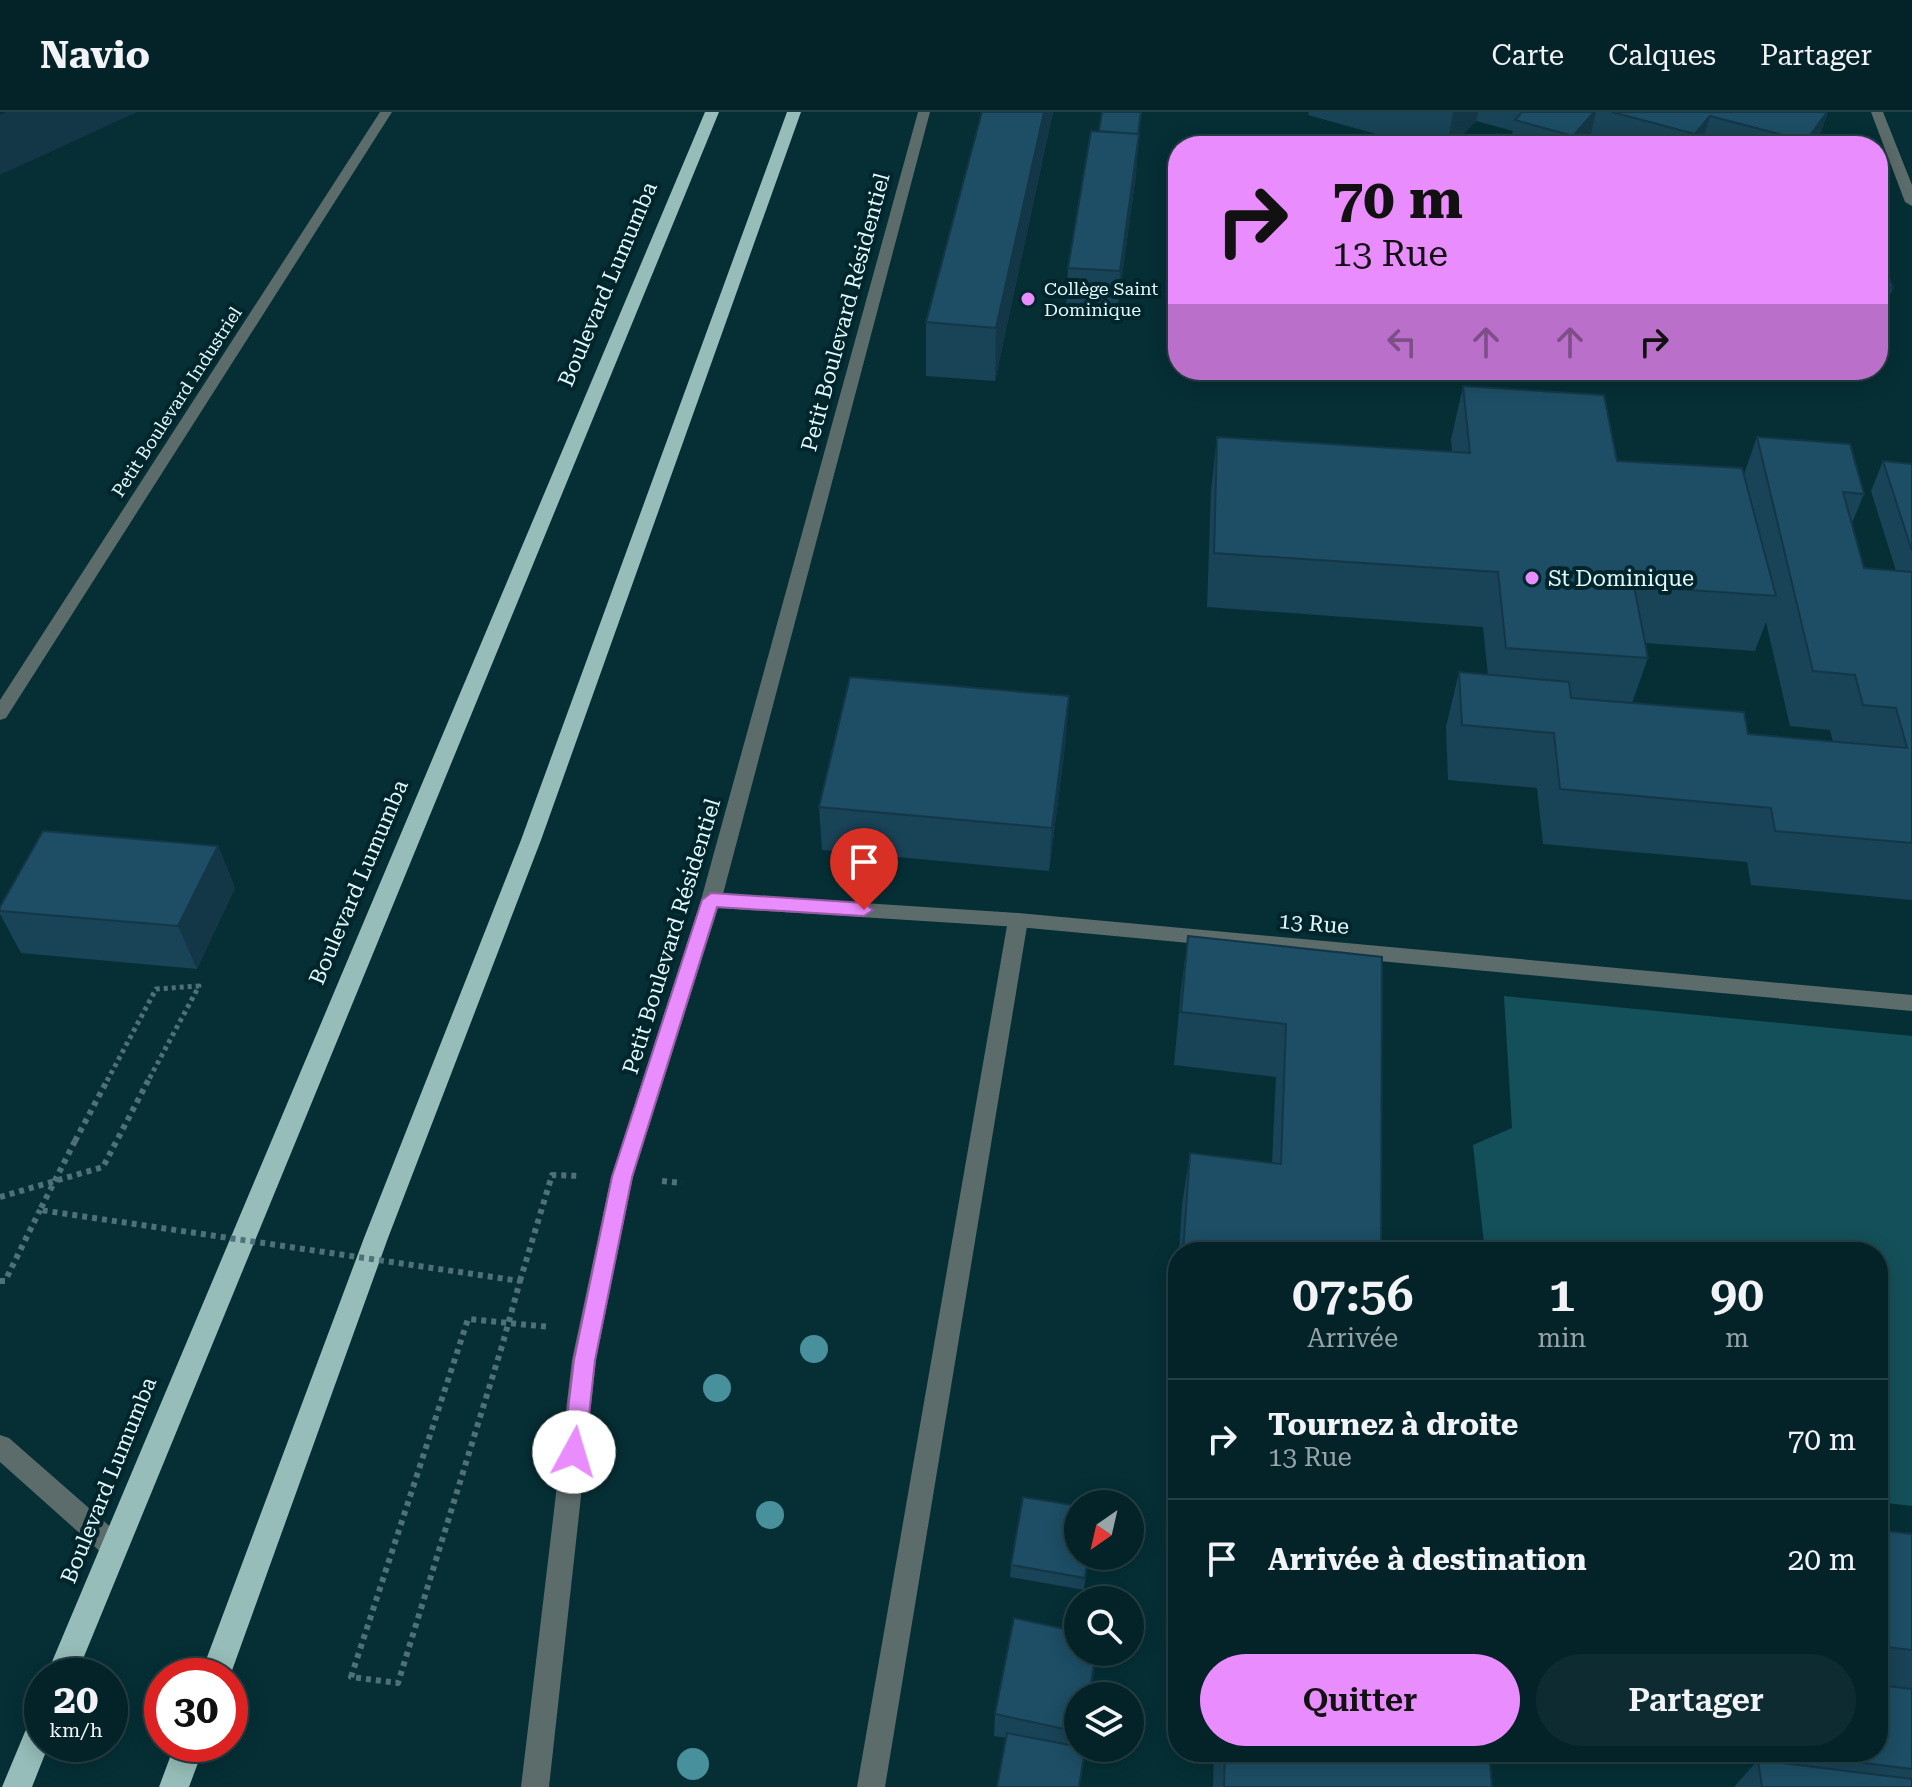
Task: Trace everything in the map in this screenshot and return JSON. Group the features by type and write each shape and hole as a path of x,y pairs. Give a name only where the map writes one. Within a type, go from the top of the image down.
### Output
{"highway":[{"name":"Boulevard Lumumba","path":"68,1658 712,112"},
{"path":"222,1658 376,1238 531,840 794,112"},
{"path":"17,1787 27,1762"},
{"path":"174,1787 183,1762"}],"street":[{"name":"Petit Boulevard Industriel","path":"0,714 386,112"},
{"name":"Petit Boulevard Résidentiel","path":"535,1787 590,1330 622,1177 711,900 924,112"},
{"path":"1877,112 1886,136"},
{"path":"1888,140 1912,202"},
{"name":"13 Rue","path":"711,900 1018,920 1912,1003"},
{"path":"871,1787 1018,920"},
{"path":"0,1446 113,1546"}],"path":[{"path":"0,1197 103,1167 199,986 156,989 75,1141 40,1210 5,1281 0,1281"},
{"path":"552,1175 520,1281 502,1346 398,1683 351,1677 468,1319 590,1330"},
{"path":"40,1210 520,1281"}],"shaded area":[{"path":"1504,996 1912,1036 1912,1506 1888,1503 1888,1242 1484,1242 1473,1145 1512,1128"}],"building":[{"path":"982,112 1044,112 996,328 926,322"},
{"path":"1102,112 1141,112 1138,134 1099,131"},
{"path":"1522,112 1594,112 1573,136 1515,120"},
{"path":"1612,112 1827,112 1810,136 1787,136 1710,116 1695,134"},
{"path":"1091,131 1139,134 1120,271 1068,268"},
{"path":"1463,386 1604,395 1617,461 1742,468 1776,596 1634,586 1648,658 1506,648 1498,572 1214,553 1217,437 1470,453"},
{"path":"1757,437 1850,444 1864,494 1843,492 1864,568 1912,572 1912,843 1775,831 1771,808 1560,789 1554,733 1462,725 1459,672 1569,682 1571,698 1744,712 1748,734 1907,748 1896,708 1863,705 1855,675 1813,671"},
{"path":"1883,461 1912,464 1912,551"},
{"path":"850,677 1069,696 1052,828 819,807"},
{"path":"43,831 218,846 178,926 0,911"},
{"path":"1188,936 1382,957 1381,1242 1184,1242 1190,1153 1281,1164 1286,1024 1181,1012"},
{"path":"1023,1497 1064,1504 1064,1570 1086,1570 1085,1578 1011,1565"},
{"path":"1888,1531 1912,1534 1912,1650 1888,1647"},
{"path":"1014,1618 1064,1629 1064,1666 1094,1666 1091,1682 1064,1682 1064,1729 995,1714"},
{"path":"1888,1686 1912,1689 1912,1769 1856,1762 1888,1762"},
{"path":"1007,1733 1064,1744 1064,1762 1083,1762 1079,1787 997,1787"},
{"path":"1225,1762 1490,1762 1492,1787 1224,1787"},
{"path":"1758,1762 1912,1779 1912,1787 1762,1787"}],"place":[{"name":"Collège Saint Dominique","path":"1028,299"},
{"name":"St Dominique","path":"1532,578"}],"route":[{"path":"574,1452 584,1360 622,1177 711,900 864,910"}]}
